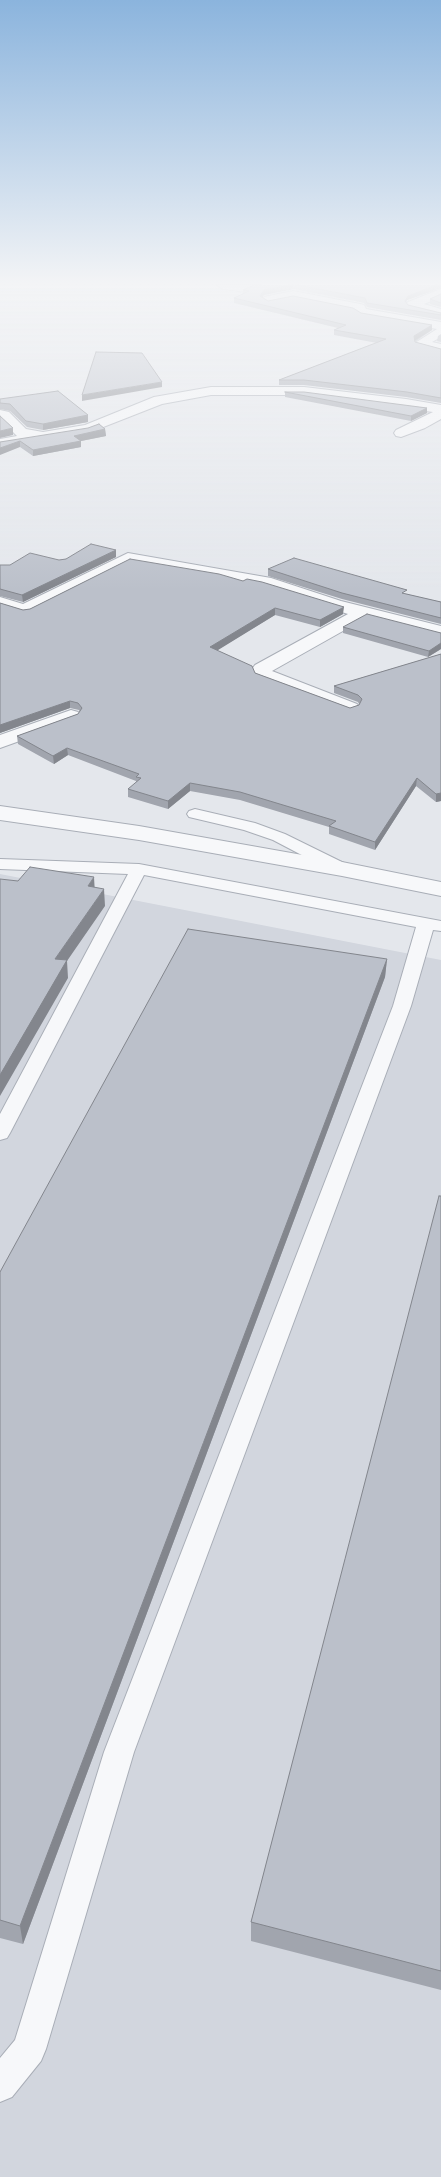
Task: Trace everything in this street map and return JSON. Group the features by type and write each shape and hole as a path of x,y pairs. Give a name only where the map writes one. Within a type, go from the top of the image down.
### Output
{"street":[{"path":"0,443 88,429 159,400 211,391 304,390 406,403 441,411"},
{"path":"401,432 420,425 441,411"},
{"path":"0,414 3,414 22,434 32,433 41,436"},
{"path":"1,604 24,610 128,558 265,582 316,600 441,632"},
{"path":"350,708 271,678 263,674 262,669 364,612"},
{"path":"0,742 71,716"},
{"path":"0,813 139,833 342,869 441,889"}],"lane":[{"path":"195,814 249,826 279,837 342,869"},
{"path":"0,2085 30,2049 119,1752 433,924 138,869 2,863"},
{"path":"0,1133 138,869"}],"shaded area":[{"path":"0,874 441,960 441,2177 0,2177"}],"building":[{"path":"85,387 134,387 82,395"},
{"path":"361,387 441,387 441,398"},
{"path":"58,391 88,415 43,424 26,421 10,404 0,403 0,399"},
{"path":"285,392 304,392 427,408 411,416"},
{"path":"0,416 13,428 0,431"},
{"path":"99,424 105,429 74,436 81,441 33,450 20,441 0,448 0,442 88,428"},
{"path":"91,544 116,550 22,595 0,589 0,565 10,565 30,553 59,560 66,559"},
{"path":"294,558 407,590 402,593 441,602 441,618 342,593 268,569"},
{"path":"130,559 219,574 243,581 247,579 262,582 344,607 320,620 275,608 210,647 252,666 255,673 350,708 359,705 362,699 358,695 334,686 441,654 441,793 436,794 417,778 375,842 329,826 336,821 240,792 190,783 168,801 128,789 141,778 136,777 139,774 67,748 53,756 17,736 78,714 82,708 78,703 70,701 0,725 0,603 23,610 30,609"},
{"path":"367,614 441,633 441,643 429,651 343,627"},
{"path":"30,867 94,877 88,886 104,889 55,959 67,960 0,1075 0,879 18,881"},
{"path":"188,929 387,959 20,1926 0,1920 0,1272"},
{"path":"439,1196 441,1196 441,1971 251,1922"}]}
